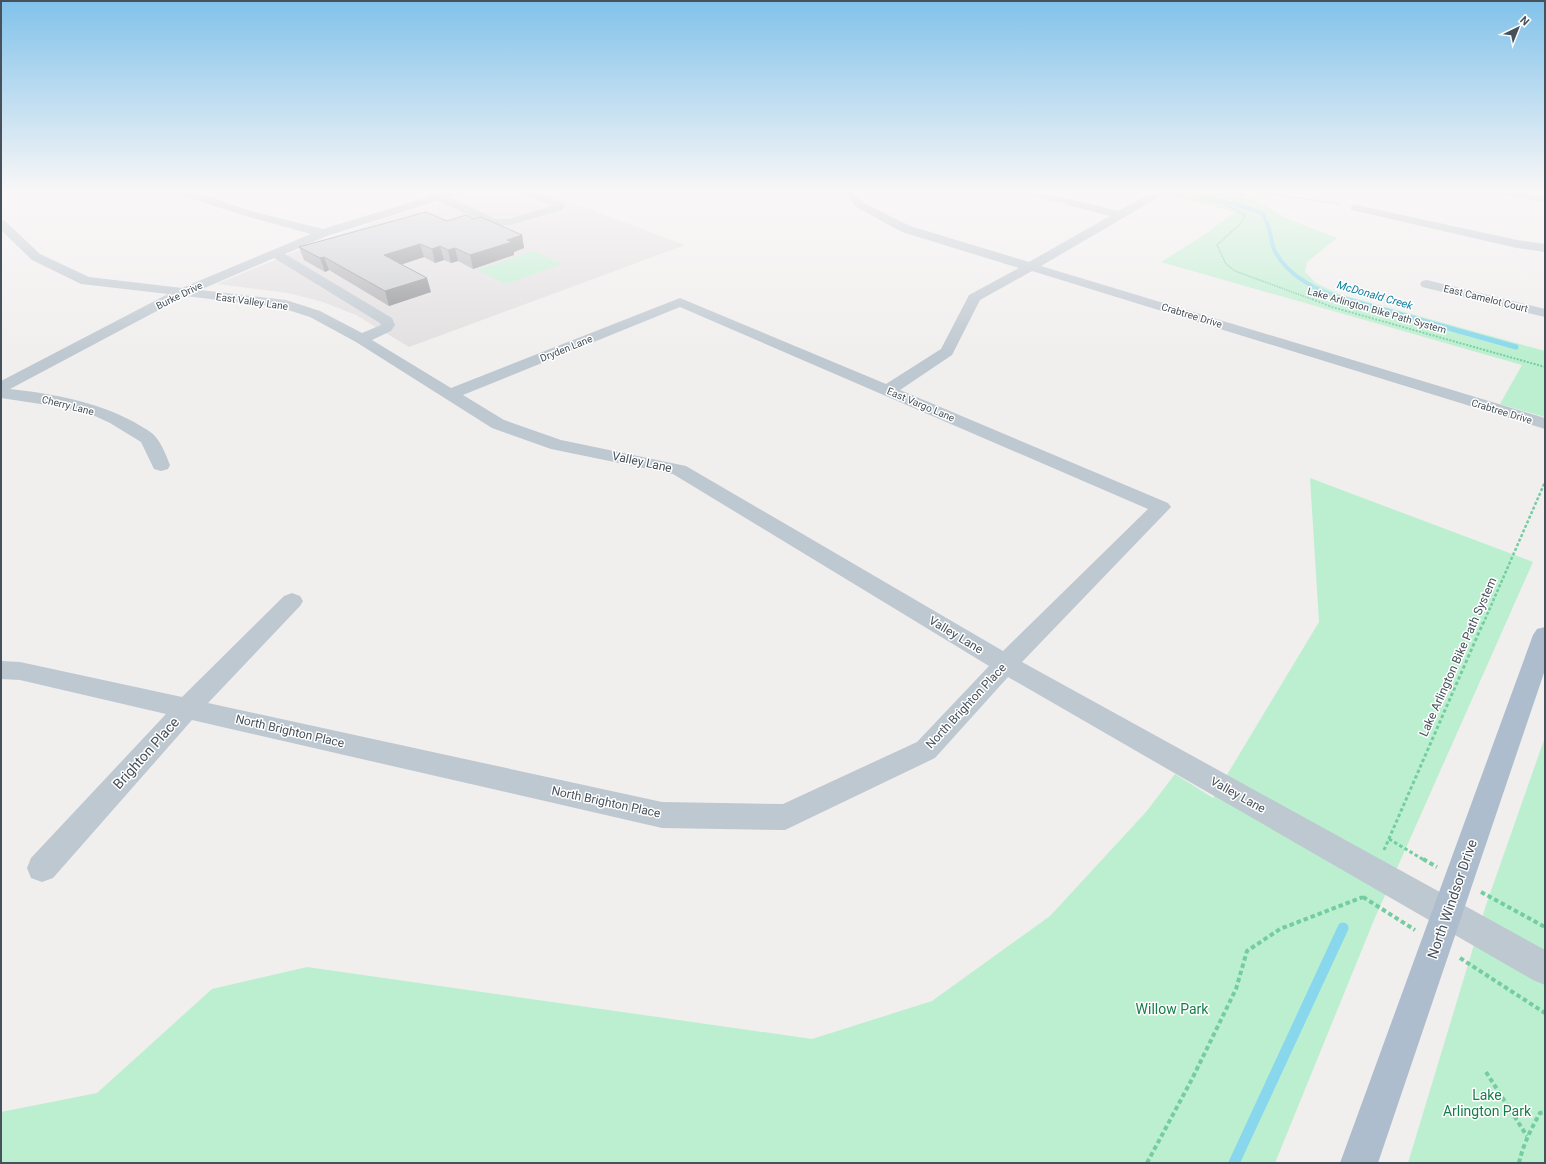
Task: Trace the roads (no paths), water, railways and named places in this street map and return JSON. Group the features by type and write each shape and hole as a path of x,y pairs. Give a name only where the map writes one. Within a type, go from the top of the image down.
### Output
{"main road":[{"name":"North Windsor Drive","path":"1359,1163 1545,635"}],"street":[{"name":"East Valley Lane","path":"23,245 36,258 86,281 281,303 315,314 361,339 451,394"},
{"name":"Burke Drive","path":"1,387 183,292 293,245"},
{"name":"Crabtree Drive","path":"962,245 1545,424"},
{"path":"888,390 947,352 974,298 1067,245"},
{"path":"1526,245 1545,248"},
{"path":"275,253 387,321 388,325 386,328 361,339"},
{"name":"East Camelot Court","path":"1427,284 1545,313"},
{"name":"East Vargo Lane","path":"680,302 1161,506"},
{"name":"Dryden Lane","path":"451,394 680,302"},
{"name":"Cherry Lane","path":"1,393 60,401 82,406 106,415 126,424 146,437 153,447 161,465"},
{"name":"Valley Lane","path":"451,394 498,424 557,445 678,470 1005,664 1448,912 1545,968"},
{"name":"North Brighton Place","path":"187,708 662,815 785,817 926,750 1005,664 1161,506"},
{"path":"187,708 292,601"},
{"name":"Brighton Place","path":"1,670 20,671 187,708 42,868"}],"waterway":[{"name":"McDonald Creek","path":"1273,245 1287,268 1305,282 1326,293 1348,300"},
{"name":"McDonald Creek","path":"1345,299 1516,347"},
{"path":"1234,1163 1343,928"}],"park label":[{"name":"Willow Park","path":"1172,1009"},
{"name":"Lake Arlington Park","path":"1487,1104"}]}
